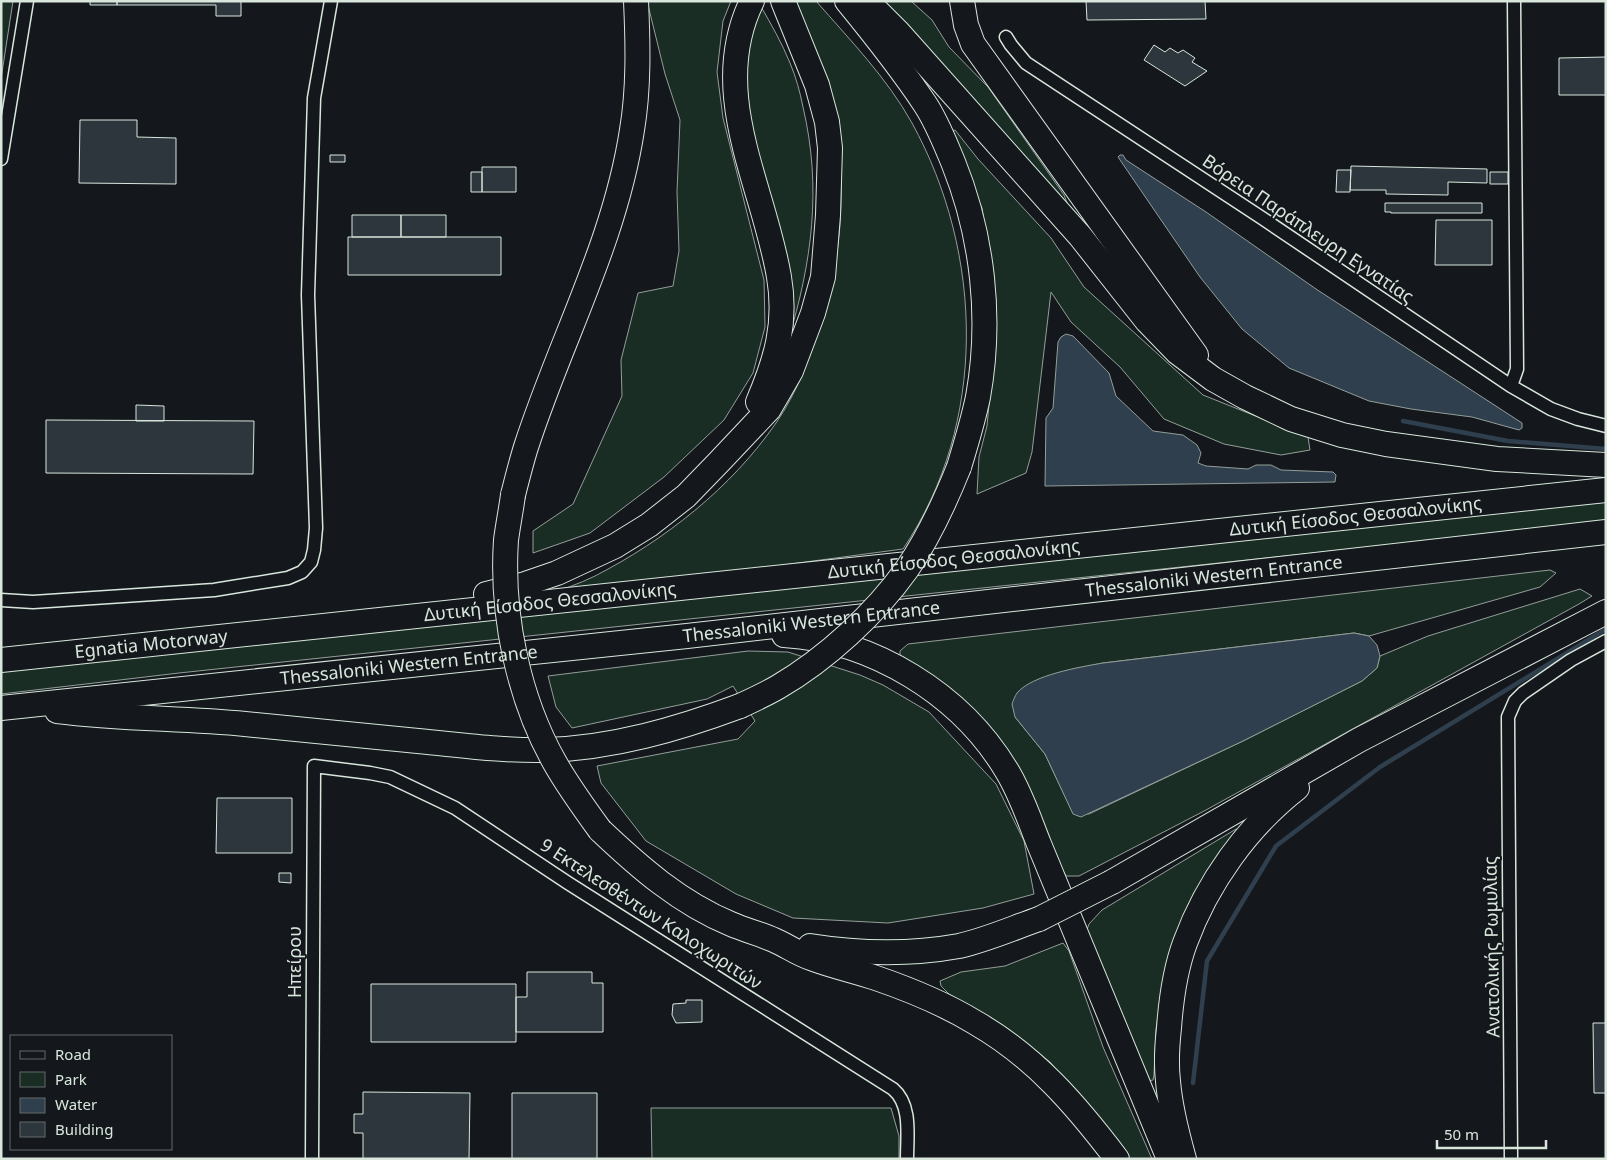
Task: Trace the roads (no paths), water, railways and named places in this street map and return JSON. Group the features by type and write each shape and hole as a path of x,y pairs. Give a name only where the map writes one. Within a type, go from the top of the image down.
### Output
{"highway":[{"path":"636,1 637,66 632,129 625,169 598,259 526,447 513,495 506,540 505,579 508,619 516,660 529,706 555,763 600,830 636,864 670,890 730,924 774,940 808,957 876,978 933,1000 977,1023 1052,1081 1076,1106 1117,1159"},
{"path":"744,436 771,372 779,346 782,318 780,278 745,150 736,102 734,66 737,43 744,16 752,1"},
{"path":"301,629 375,610 489,594 557,573 615,546 649,525 686,496 769,409 791,371 813,313 823,277 830,178 830,148 827,122 817,85 783,1"},
{"path":"9,707 88,715 230,722 500,749 538,750 594,746 629,740 674,728 740,706 778,687 809,666 840,641 876,606 907,569 932,529 948,497 960,467 970,432 978,396 983,344 982,276 976,237 968,202 944,141 926,105 847,1"},
{"path":"866,1 898,32 1080,236 1147,321 1177,352 1213,379 1245,398 1291,419 1342,435 1386,444 1497,459 1606,465"},
{"path":"962,1 966,25 973,44 1213,379"},
{"name":"Δυτική Είσοδος Θεσσαλονίκης","path":"301,629 1606,490"},
{"name":"Thessaloniki Western Entrance","path":"9,707 687,636 1606,532"},
{"path":"774,940 846,952 911,952 960,945 1038,919 1112,882 1360,740 1606,612"},
{"name":"Egnatia Motorway","path":"1,660 301,629"},
{"path":"687,636 778,634 804,636 866,652 894,665 938,694 968,720 988,743 1007,770 1021,797 1038,844 1169,1159"},
{"path":"1184,1159 1174,1123 1168,1080 1167,1050 1171,1005 1177,971 1185,943 1203,902 1227,863 1248,835 1278,804 1360,740"}],"street":[{"path":"1,159 27,1"},
{"path":"1,600 33,602 214,590 288,578 302,572 311,562 316,528 308,295 314,108 331,1"},
{"path":"1511,386 1517,369 1514,1"},
{"name":"Βόρεια Παράπλευρη Εγνατίας","path":"1006,36 1026,63 1262,218 1511,386 1551,409 1578,419 1606,426"},
{"name":"Ανατολικής Ρωμυλίας","path":"1511,1159 1507,736 1509,711 1518,696 1571,660 1606,641"},
{"name":"Ηπείρου","path":"312,1159 314,766"},
{"name":"9 Εκτελεσθέντων Καλοχωριτών","path":"314,766 390,777 455,808 568,883 893,1089 898,1093 905,1105 907,1159"}],"water":[{"path":"1123,155 1126,160 1206,212 1316,289 1522,423 1522,428 1519,430 1472,417 1369,401 1289,368 1242,329 1200,277 1118,157"},
{"path":"1066,334 1073,336 1109,373 1116,396 1153,431 1183,435 1197,445 1201,453 1198,463 1206,466 1248,469 1256,465 1271,465 1281,470 1333,472 1336,475 1335,482 1045,486 1046,418 1053,408 1058,342"},
{"path":"1354,633 1369,636 1377,645 1380,656 1377,668 1362,681 1243,741 1081,817 1073,814 1045,754 1015,717 1012,704 1017,693 1034,681 1082,667"}],"waterway":[{"path":"1403,421 1508,441 1606,449"},
{"path":"1193,1083 1207,961 1276,846 1380,767 1606,629"}]}
